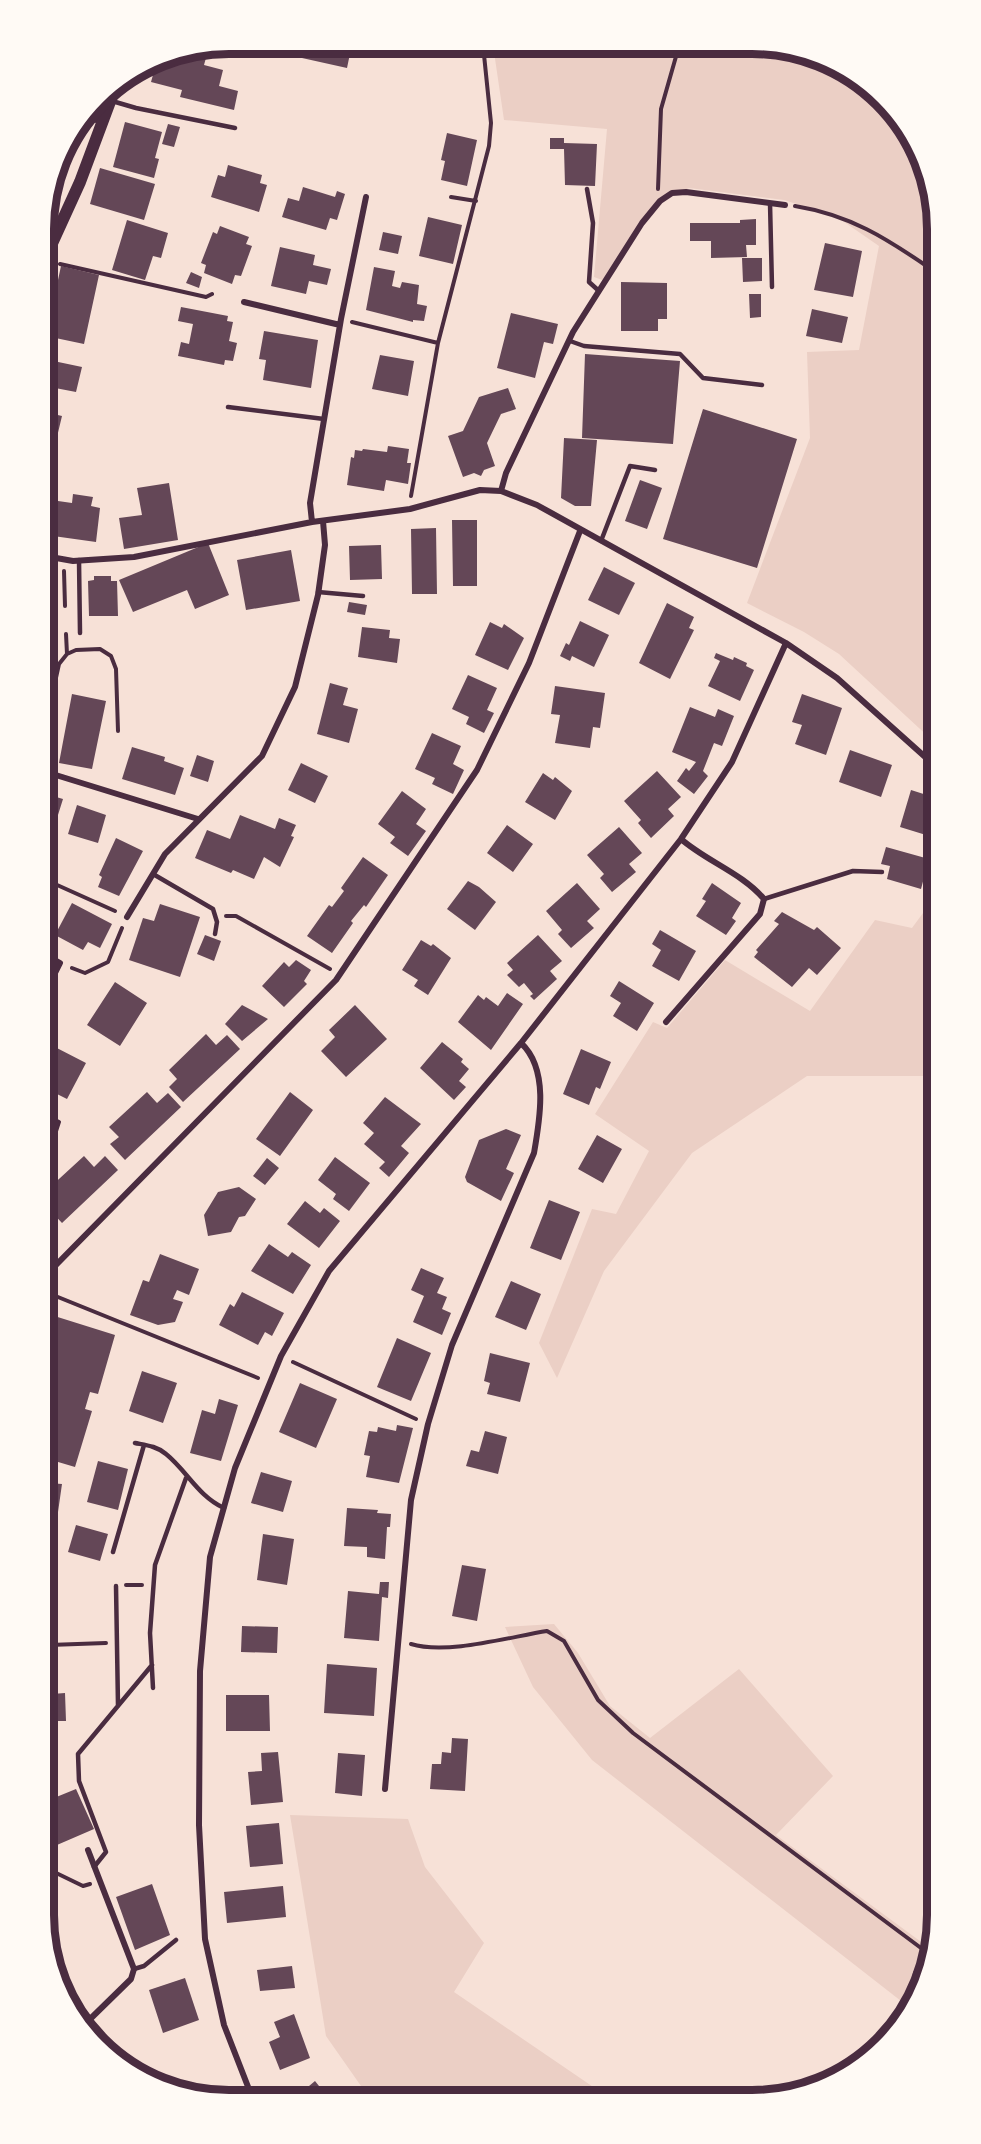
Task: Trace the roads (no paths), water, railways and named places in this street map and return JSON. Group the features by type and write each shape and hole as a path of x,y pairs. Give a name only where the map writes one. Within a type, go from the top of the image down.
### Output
{"main road":[{"path":"54,232 105,123 113,97"}],"street":[{"path":"93,119 105,123"},
{"path":"501,491 506,473 570,341 642,223 660,201 672,193 686,192 786,205"},
{"path":"312,522 310,503 340,322 366,197"},
{"path":"244,302 340,322"},
{"path":"54,557 79,560 134,557 312,522 410,509 480,489 501,491 537,506 786,643 837,678 927,759"},
{"path":"127,917 165,854 261,756 295,687 318,592 325,545 323,521"},
{"path":"54,1267 237,1083 340,974 477,770 529,663 580,531"},
{"path":"249,2090 224,2025 205,1939 201,1848 200,1671 210,1557 235,1468 281,1356 329,1270 521,1043 681,839 732,762 786,643"},
{"path":"54,774 198,819"},
{"path":"666,1022 760,914 764,899 755,888 696,853 681,839"},
{"path":"54,960 60,963 54,974"},
{"path":"385,1789 411,1500 428,1424 452,1345 534,1153 539,1125 539,1080 536,1065 521,1043"},
{"path":"88,1850 134,1969 131,1979 89,2020"}],"lane":[{"path":"112,101 235,128"},
{"path":"587,189 594,223 589,282 599,291"},
{"path":"770,203 772,287"},
{"path":"570,341 584,346 680,354 703,378 762,385"},
{"path":"228,407 324,419"},
{"path":"601,541 630,466 654,470"},
{"path":"79,560 80,633"},
{"path":"318,592 363,596"},
{"path":"764,899 853,871 882,872"},
{"path":"153,874 213,909 216,916 215,934"},
{"path":"135,1443 165,1453 210,1502 224,1508"},
{"path":"113,1552 144,1445"},
{"path":"153,1688 150,1633 155,1565 186,1478"},
{"path":"116,1586 118,1706"},
{"path":"94,1867 106,1852 78,1781 78,1754 152,1665"},
{"path":"134,1969 144,1966 176,1940"}]}
